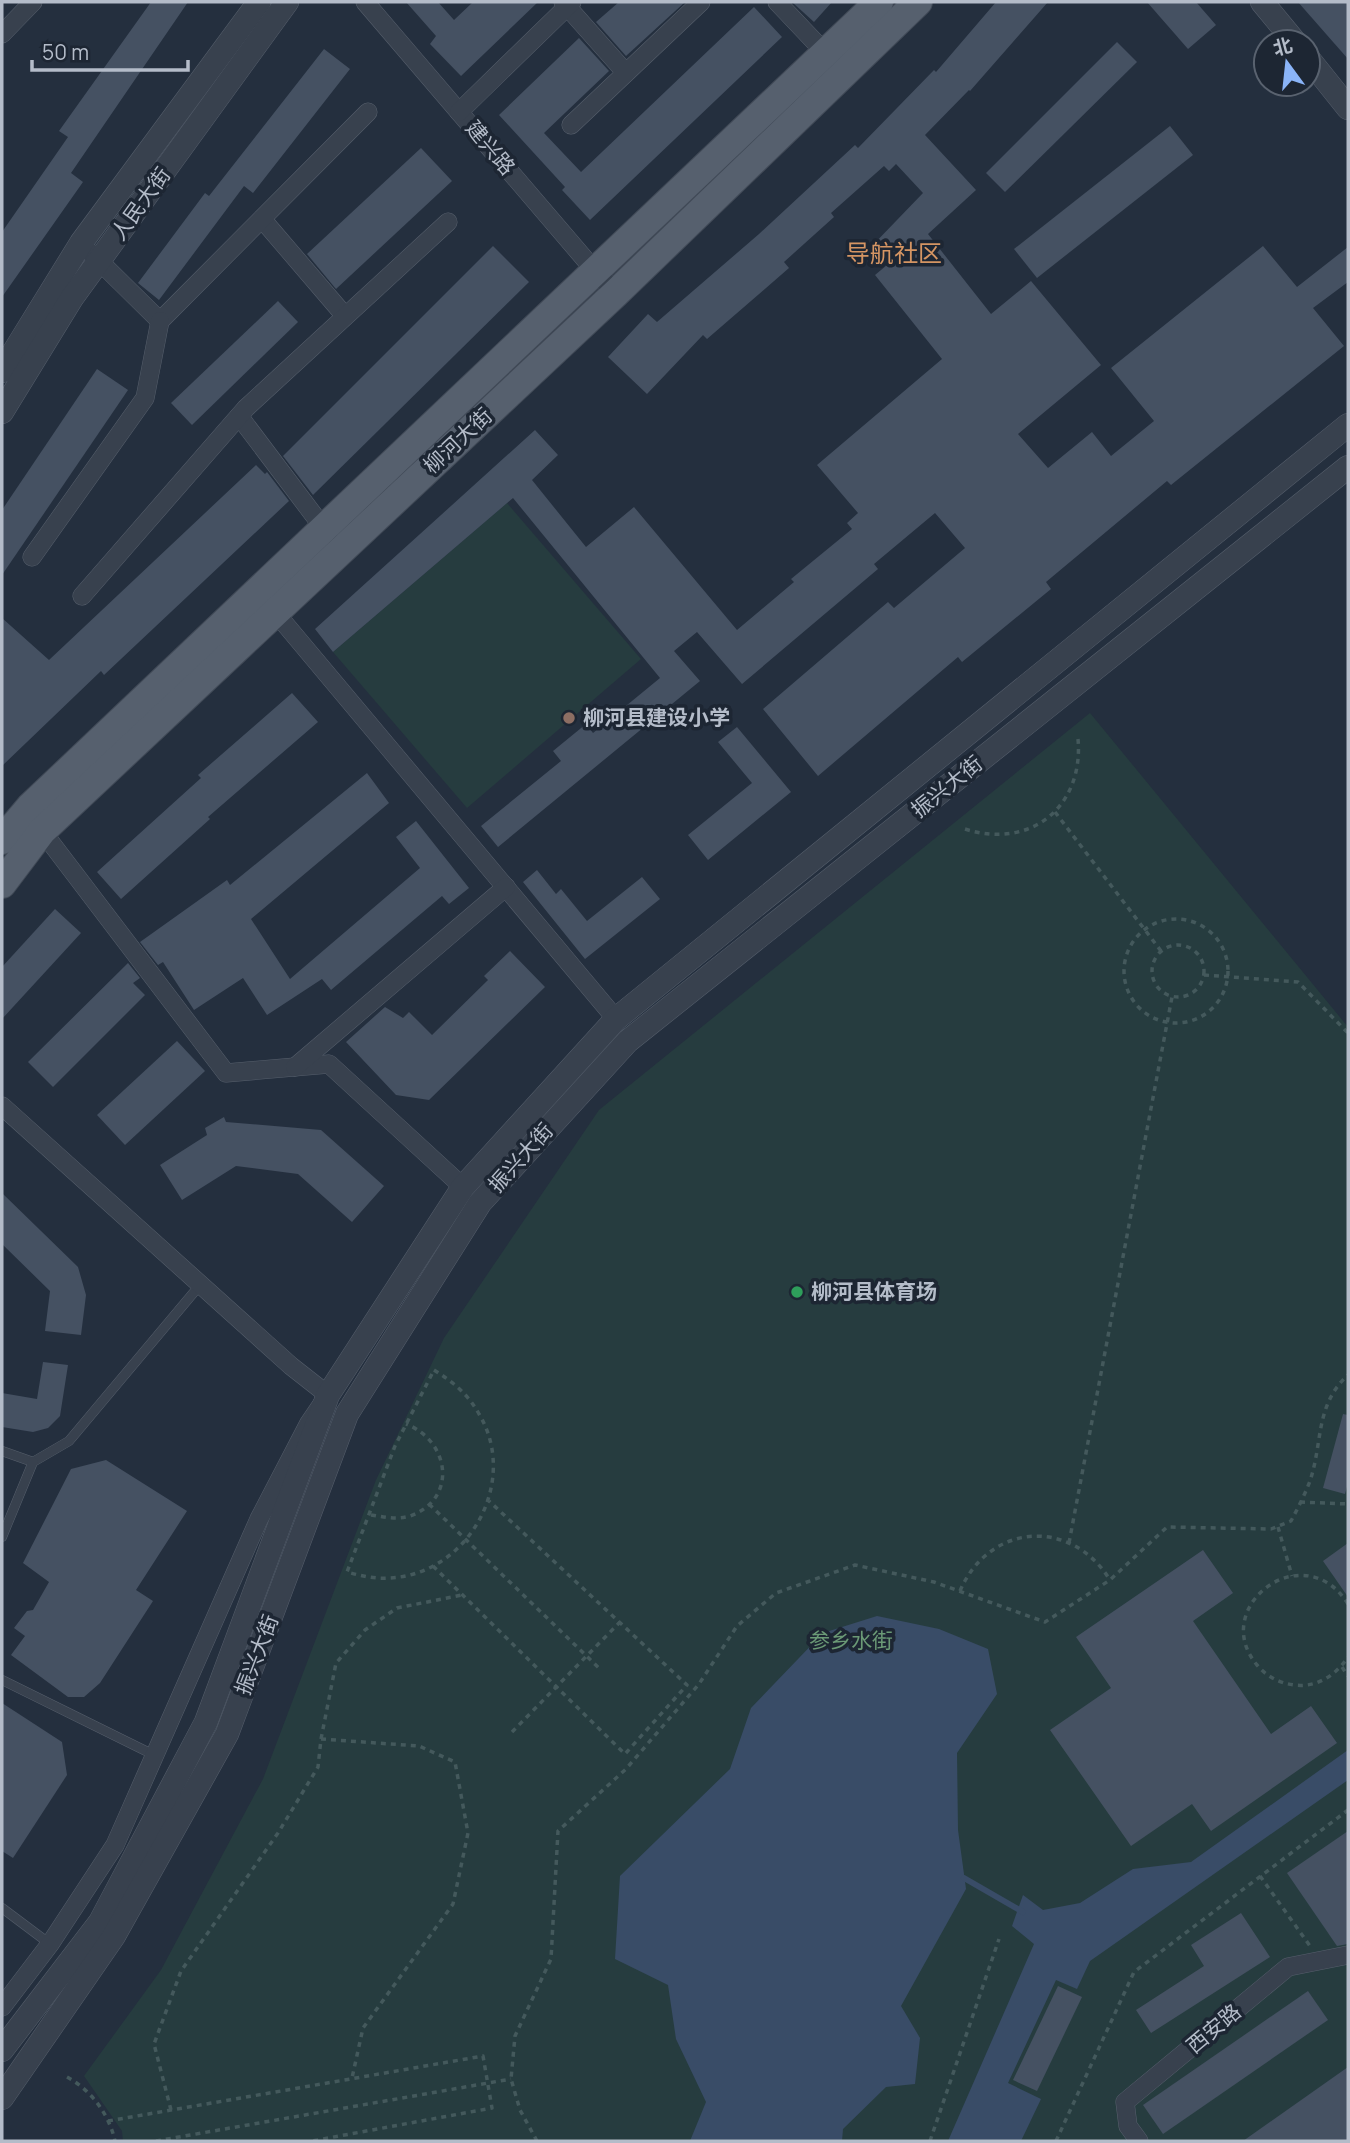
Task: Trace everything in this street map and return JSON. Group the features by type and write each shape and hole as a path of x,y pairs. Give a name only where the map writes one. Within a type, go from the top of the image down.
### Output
{"main road":[{"name":"柳河大街","path":"2,841 30,807 616,293 835,62 879,2"},
{"name":"柳河大街","path":"2,884 42,831 275,612 333,540 595,271 835,62 918,2"}],"street":[{"path":"2,34 33,2"},
{"name":"人民大街","path":"2,371 81,243 259,2"},
{"name":"人民大街","path":"2,412 72,298 287,2"},
{"name":"建兴路","path":"365,2 616,293"},
{"path":"571,125 701,2"},
{"path":"777,2 835,62"},
{"path":"1262,2 1283,28"},
{"path":"459,112 568,3 626,73"},
{"path":"1322,76 1348,108"},
{"path":"32,557 145,398 160,321 368,112"},
{"path":"261,219 345,316"},
{"path":"82,596 239,416 448,222"},
{"path":"81,243 160,321"},
{"path":"239,416 333,540"},
{"name":"振兴大街","path":"2,2050 100,1922 206,1722 328,1395 463,1187 616,1019 1348,425"},
{"name":"振兴大街","path":"2,2098 114,1936 227,1734 347,1414 480,1203 628,1041 1348,467"},
{"path":"275,612 616,1019"},
{"path":"42,831 226,1073 329,1064 463,1187"},
{"path":"295,1067 506,887"},
{"path":"2,1106 291,1366 328,1395 309,1423 259,1519 115,1845 50,1944 2,2007"},
{"name":"西安路","path":"1139,2141 1128,2126 1125,2102 1288,1967 1348,1955"}],"lane":[{"path":"2,1537 33,1462 69,1441 200,1285"},
{"path":"2,1451 33,1462"},
{"path":"2,1679 156,1756"},
{"path":"2,1908 50,1944"}],"path":[{"path":"965,829 980,834 1013,834 1028,830 1055,812 1073,786 1079,762 1078,739"},
{"path":"1055,812 1161,951"},
{"path":"1180,918 1189,920 1206,928 1224,949 1228,977 1220,999 1203,1016 1180,1023 1168,1023 1146,1014 1134,1002 1126,988 1126,956 1133,941 1144,929 1161,921 1180,918"},
{"path":"1181,945 1191,948 1199,955 1204,975 1200,985 1192,993 1182,998 1172,997 1156,986 1151,968 1154,958 1161,951 1170,946 1181,945"},
{"path":"1204,975 1298,982 1348,1033"},
{"path":"1069,1543 1172,997"},
{"path":"434,1370 452,1382 468,1397 481,1415 489,1436 493,1457 489,1501 468,1539 452,1555 433,1566 391,1578 347,1572 406,1424 434,1370"},
{"path":"537,2141 520,2110 511,2080 515,2036 551,1959 558,1830 626,1769 699,1685 737,1626 776,1593 855,1565 934,1582 1045,1622 1110,1580 1167,1527 1278,1527 1292,1521 1310,1480 1325,1408 1334,1387 1348,1375"},
{"path":"370,1515 407,1517 429,1504 441,1482 441,1458 436,1446 428,1436 406,1424"},
{"path":"433,1566 625,1754 687,1685 489,1501"},
{"path":"1300,1502 1348,1504"},
{"path":"429,1504 601,1670"},
{"path":"1278,1527 1292,1576"},
{"path":"960,1591 965,1579 980,1559 1001,1544 1013,1539 1038,1536 1069,1543 1095,1560 1110,1580"},
{"path":"1348,1604 1334,1587 1323,1580 1311,1576 1292,1576 1275,1581 1264,1588 1250,1606 1244,1629 1249,1653 1255,1663 1273,1679 1296,1686 1321,1681 1342,1667 1348,1657"},
{"path":"171,2110 154,2044 181,1971 278,1833 318,1767 336,1663 365,1630 397,1608 462,1595"},
{"path":"512,1732 620,1622"},
{"path":"1342,1667 1348,1676"},
{"path":"321,1739 419,1746 454,1762 468,1833 453,1904 363,2028 352,2078"},
{"path":"1056,2141 1134,1972 1348,1810"},
{"path":"1260,1876 1317,1955"},
{"path":"930,2141 999,1940"},
{"path":"108,2121 483,2056 492,2108 312,2141"},
{"path":"67,2077 99,2105 115,2141"},
{"path":"156,2141 511,2080"}],"green space":[{"path":"507,503 641,659 467,808 333,652"},
{"name":"参乡水街","path":"1090,713 1348,1027 1348,2141 123,2141 122,2131 84,2076 161,1970 263,1779 376,1480 444,1338 599,1110"}],"water":[{"path":"877,1616 939,1629 988,1649 997,1694 957,1753 958,1830 966,1889 901,2006 920,2038 915,2084 886,2087 843,2129 842,2141 690,2141 706,2102 676,2039 668,1985 615,1959 620,1876 730,1769 751,1708 823,1633"},
{"path":"1348,1750 1348,1780 1090,1961 1077,1989 1056,1980 1008,2083 1041,2099 1021,2141 948,2141 1034,1944 1012,1926 1023,1895 1043,1910 1080,1903 1133,1869 1191,1862"}],"building":[{"path":"151,2 188,2 71,173 83,182 2,297 2,232 68,137 59,131"},
{"path":"406,2 438,2 454,20 473,2 538,2 461,76 430,44 436,36"},
{"path":"619,2 685,2 626,56 596,22"},
{"path":"792,2 832,2 814,22"},
{"path":"996,2 1048,2 970,91 925,135 976,190 928,234 991,314 1031,281 1101,365 1018,434 1048,468 1092,432 1111,456 1154,421 1111,368 1263,246 1297,287 1348,247 1348,282 1313,308 1344,346 1171,485 1167,481 1046,582 1051,589 962,662 958,657 818,776 763,709 888,602 894,608 965,548 935,513 874,564 878,569 742,684 697,632 674,651 700,681 498,847 481,826 561,761 553,751 586,724 593,733 660,678 513,498 333,652 315,629 535,430 558,455 532,480 586,547 634,507 737,630 794,582 791,579 852,529 847,523 858,513 817,465 942,359 875,275 887,265 870,248 923,193 896,164 889,171 884,166 831,213 834,217 784,262 789,268 707,339 703,335 647,394 608,357 648,314 657,322 759,234 855,145 858,148 934,70 936,72"},
{"path":"1147,2 1196,2 1216,25 1188,49"},
{"path":"1298,2 1348,2 1348,59 1322,28"},
{"path":"754,7 782,37 590,220 562,190 565,187 499,115 579,38 609,71 544,133 581,172"},
{"path":"1117,42 1137,62 1005,192 986,173"},
{"path":"324,49 350,69 253,193 244,186 159,300 138,283 205,193 209,196"},
{"path":"1170,126 1193,155 1037,278 1014,249"},
{"path":"421,148 452,181 336,289 307,254"},
{"path":"493,246 529,282 313,495 283,456"},
{"path":"278,301 298,322 192,425 171,403"},
{"path":"97,369 128,390 2,575 2,510"},
{"path":"256,465 265,474 267,472 289,501 104,675 101,671 2,766 2,618 49,660"},
{"path":"292,693 318,722 208,817 210,819 121,899 97,872 201,778 198,775"},
{"path":"737,727 791,792 708,860 688,835 752,783 718,742"},
{"path":"367,773 389,803 251,919 290,979 420,868 396,837 416,821 469,888 449,904 442,896 331,990 322,979 267,1015 243,978 194,1010 163,962 158,965 140,942 227,880 230,885"},
{"path":"537,870 556,894 561,889 587,921 642,877 660,899 585,959 523,882"},
{"path":"55,909 81,933 2,1019 2,967"},
{"path":"510,951 545,987 429,1100 396,1095 346,1042 385,1007 403,1018 409,1012 432,1035 488,980 484,976"},
{"path":"128,963 140,978 133,983 145,995 53,1087 28,1062"},
{"path":"177,1041 205,1071 125,1145 97,1115"},
{"path":"224,1117 226,1122 321,1130 384,1186 352,1222 298,1174 236,1166 182,1200 160,1165 207,1135 205,1128"},
{"path":"2,1193 78,1267 86,1295 81,1335 45,1331 50,1291 2,1244"},
{"path":"43,1362 68,1365 60,1416 48,1428 33,1432 2,1427 2,1393 37,1399"},
{"path":"1343,1414 1348,1415 1348,1483 1345,1494 1323,1488"},
{"path":"106,1460 187,1511 136,1590 153,1601 100,1683 84,1697 68,1697 11,1655 25,1636 14,1628 27,1611 33,1610 49,1582 23,1563 71,1469"},
{"path":"1348,1543 1348,1597 1323,1561"},
{"path":"1203,1550 1233,1593 1193,1621 1271,1734 1311,1706 1337,1743 1211,1831 1192,1804 1131,1846 1050,1730 1111,1688 1076,1637"},
{"path":"2,1703 62,1742 67,1775 13,1858 2,1851"},
{"path":"1348,1831 1348,1944 1337,1946 1287,1873"},
{"path":"1241,1913 1270,1957 1151,2033 1136,2010 1204,1966 1191,1945"},
{"path":"1058,1986 1082,1997 1037,2091 1013,2080"},
{"path":"1308,1991 1328,2020 1163,2134 1143,2105"},
{"path":"1348,2067 1348,2141 1243,2141"}],"waterway":[{"path":"964,1878 1023,1912"}],"place":[{"name":"柳河县建设小学","path":"569,718"},
{"name":"柳河县体育场","path":"797,1292"}],"district":[{"name":"导航社区","path":"894,254"}]}
